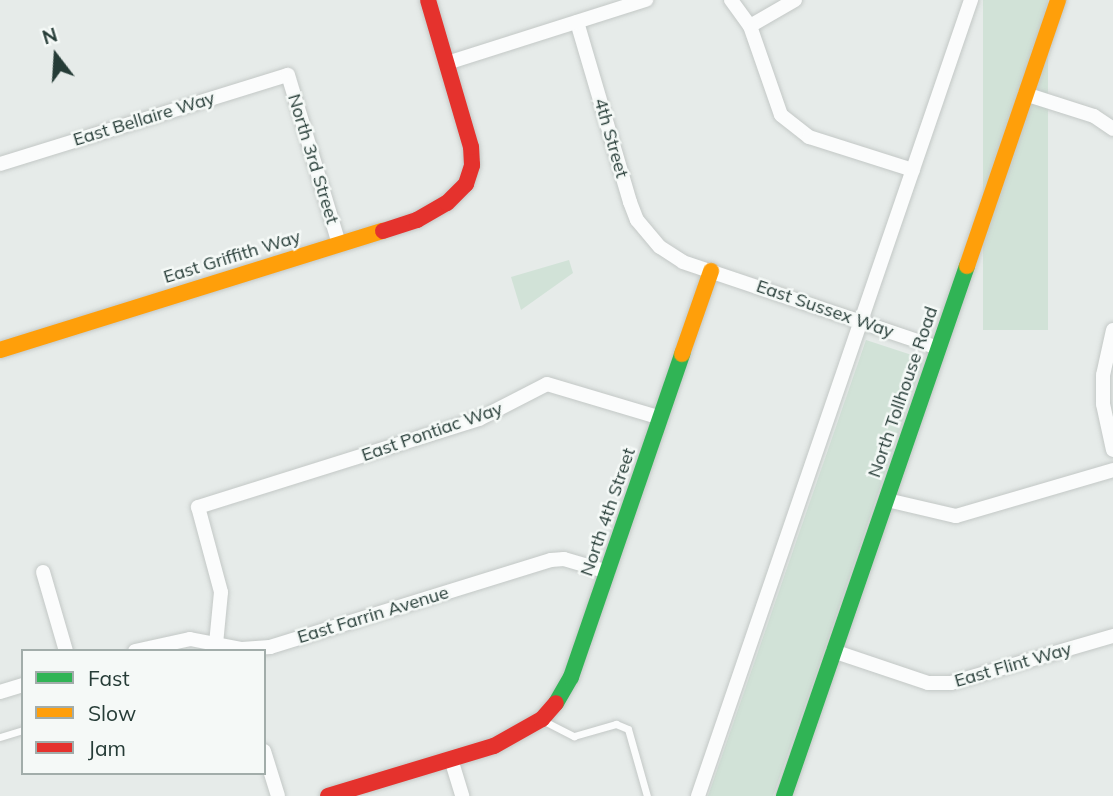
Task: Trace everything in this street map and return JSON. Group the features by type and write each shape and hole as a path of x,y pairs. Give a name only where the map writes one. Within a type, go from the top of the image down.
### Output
{"street":[{"path":"428,0 447,63 646,0"},
{"path":"731,0 750,26 781,115 810,137 913,170"},
{"path":"750,26 795,0"},
{"path":"698,796 863,322 971,0"},
{"name":"North Tollhouse Road","path":"784,796 1058,0"},
{"name":"4th Street","path":"577,22 637,220 660,247 683,262 711,271"},
{"name":"East Griffith Way","path":"0,350 417,220 447,203 466,184 472,165 471,147 447,63"},
{"name":"East Bellaire Way","path":"0,164 288,75"},
{"name":"North 3rd Street","path":"288,75 339,244"},
{"path":"1025,94 1094,116 1113,128"},
{"name":"East Sussex Way","path":"711,271 938,348"},
{"name":"North 4th Street","path":"328,796 511,739 542,719 571,677 711,271"},
{"path":"1113,330 1103,375 1103,404 1113,450"},
{"name":"East Pontiac Way","path":"216,644 220,592 198,507 479,419 547,383 661,418"},
{"path":"887,500 956,516 1113,470"},
{"name":"East Farrin Avenue","path":"258,649 551,560 564,559 608,572"},
{"path":"43,572 65,649"},
{"name":"East Flint Way","path":"833,651 928,683 951,683 1113,636"},
{"name":"East Farrin Avenue","path":"161,647 190,639 248,649"},
{"path":"0,692 21,686"},
{"path":"266,757 278,796"},
{"path":"451,759 462,796"}],"lane":[{"path":"542,719 574,736 616,724 628,729 648,796"},
{"path":"0,737 21,731"}],"green space":[{"path":"983,0 1048,0 1048,330 983,330"},
{"path":"569,260 573,273 521,310 511,277"},
{"path":"866,340 924,359 820,663 773,796 708,796"}],"traffic: fast":[{"path":"784,796 967,266"},
{"path":"556,703 571,677 682,354"}],"traffic: slow":[{"path":"967,266 1058,0"},
{"path":"0,350 383,231"},
{"path":"682,354 711,271"}],"traffic: jam":[{"path":"383,231 417,220 447,203 466,184 472,165 471,147 428,0"},
{"path":"328,796 494,746 542,719 556,703"}]}
